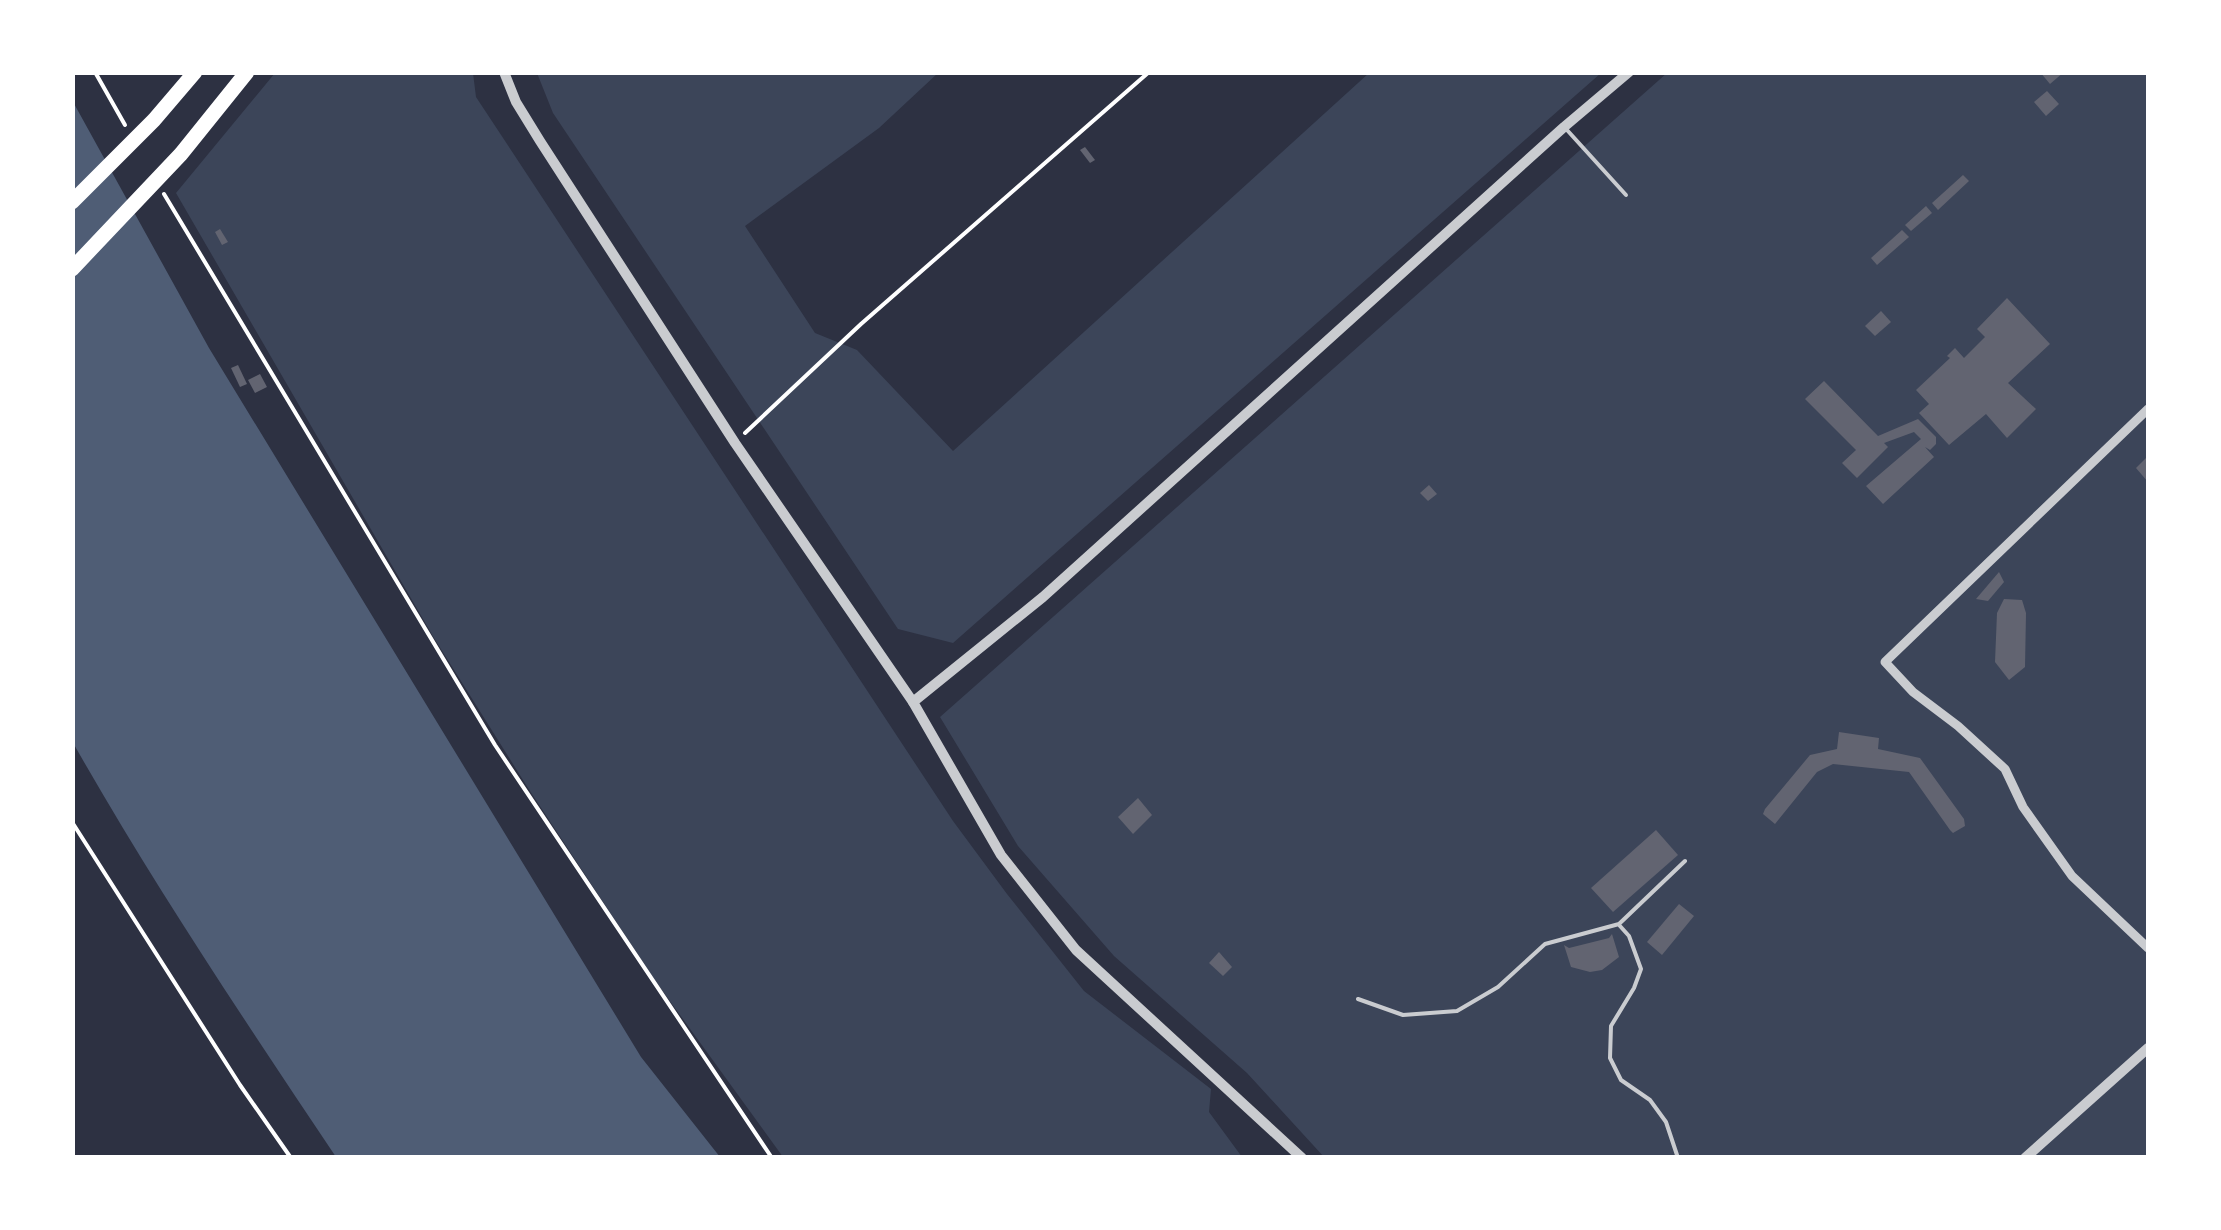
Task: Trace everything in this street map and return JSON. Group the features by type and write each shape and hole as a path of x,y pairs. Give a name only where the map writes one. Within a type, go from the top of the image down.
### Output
{"highway":[{"path":"72,202 154,120 194,72"},
{"path":"72,269 181,154 247,72"}],"street":[{"path":"504,72 516,102 540,141 735,443 913,702 1001,855 1076,950 1302,1158"},
{"path":"913,702 1043,597 1629,72"},
{"path":"2148,409 1885,662 1913,692 1958,726 2004,769 2023,807 2072,876 2148,948"},
{"path":"2025,1158 2148,1048"}],"lane":[{"path":"1564,127 1626,196"},
{"path":"1358,998 1404,1014 1457,1011 1498,987 1545,944 1619,924 1686,861"},
{"path":"1619,924 1641,968 1611,1026 1610,1058 1621,1080 1650,1100 1666,1122 1678,1158"}],"path":[{"path":"95,72 124,124"},
{"path":"735,443 847,336 1148,72"},
{"path":"163,194 495,746 772,1158"},
{"path":"72,822 240,1086 291,1158"}],"shaded area":[{"path":"275,73 473,73 476,97 953,821 1084,991 1211,1089 1209,1112 1242,1157 783,1157 651,975 528,788 434,638 176,193"},
{"path":"537,73 938,73 879,128 745,226 815,333 857,350 953,451 1369,73 1601,73 953,643 898,629 553,113"},
{"path":"1667,73 2148,73 2148,1157 1324,1157 1247,1073 1114,956 1018,846 940,717"},
{"path":"72,100 209,348 641,1057 720,1157 336,1157 135,847 72,741"}],"building":[{"path":"2040,72 2064,72 2050,84"},
{"path":"2047,91 2059,104 2046,116 2034,102"},
{"path":"1085,147 1095,160 1090,163 1080,150"},
{"path":"1963,175 1969,181 1938,210 1932,203"},
{"path":"1926,206 1932,213 1911,231 1905,225"},
{"path":"220,229 228,242 222,245 215,232"},
{"path":"1902,230 1909,237 1877,265 1871,258"},
{"path":"2007,298 2050,344 2008,383 2036,409 2007,438 1986,414 1949,445 1919,413 1929,404 1916,390 1950,358 1947,356 1955,348 1964,358 1985,337 1977,329"},
{"path":"1881,311 1891,322 1875,336 1865,326"},
{"path":"238,365 247,384 240,387 231,368"},
{"path":"260,374 267,387 255,393 248,380"},
{"path":"1824,381 1878,436 1918,419 1936,437 1930,450 1925,447 1934,457 1883,504 1866,486 1921,439 1914,432 1884,443 1888,447 1857,478 1842,463 1856,450 1805,399"},
{"path":"2148,456 2148,482 2136,468"},
{"path":"1429,485 1437,494 1428,501 1420,493"},
{"path":"1999,572 2004,582 1988,601 1976,599"},
{"path":"2004,599 2022,600 2026,613 2025,667 2009,680 1995,662 1997,613"},
{"path":"1839,732 1879,738 1878,749 1920,758 1964,819 1965,826 1953,833 1909,772 1833,764 1817,772 1775,824 1763,814 1765,809 1810,755 1837,749"},
{"path":"1138,798 1152,815 1133,834 1118,817"},
{"path":"1656,830 1678,855 1613,912 1591,888"},
{"path":"1679,904 1694,916 1662,955 1647,942"},
{"path":"1612,934 1619,957 1602,970 1590,972 1571,967 1564,945 1569,948"},
{"path":"1219,952 1232,967 1223,976 1209,963"}]}
